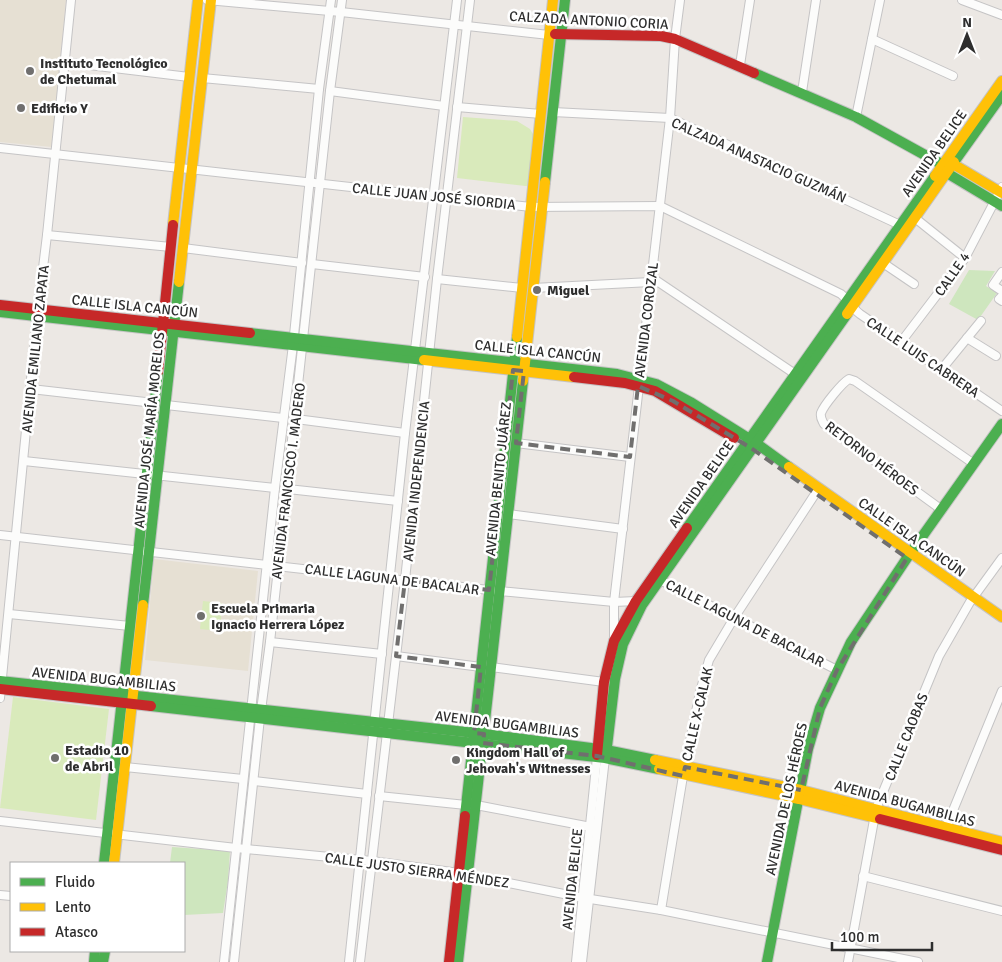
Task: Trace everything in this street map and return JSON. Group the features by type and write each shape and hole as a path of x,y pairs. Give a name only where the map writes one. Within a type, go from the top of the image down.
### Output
{"main road":[{"name":"AVENIDA JOSÉ MARÍA MORELOS","path":"104,862 113,833 125,767 130,626 198,0"},
{"name":"AVENIDA JOSÉ MARÍA MORELOS","path":"114,862 113,833 127,699 149,552 210,0"},
{"name":"AVENIDA BENITO JUÁREZ","path":"449,962 463,874 486,667 513,366 553,0"},
{"name":"AVENIDA BENITO JUÁREZ","path":"494,590 508,514 566,0"},
{"name":"CALZADA ANTONIO CORIA","path":"549,35 661,36 676,38 856,117 948,167"},
{"name":"AVENIDA BELICE","path":"750,444 795,374 883,263 915,218 1002,81"},
{"name":"AVENIDA BELICE","path":"602,754 623,644 657,579 849,304 900,225 948,167 1002,95"},
{"path":"948,167 1001,191"},
{"path":"948,167 998,204"},
{"name":"CALLE ISLA CANCÚN","path":"0,305 38,313"},
{"name":"CALLE ISLA CANCÚN","path":"0,312 38,313 513,366 656,384 692,403 972,600 1002,625"},
{"name":"AVENIDA DE LOS HÉROES","path":"767,962 808,749 820,708 851,642 1002,424"},
{"name":"AVENIDA BELICE","path":"602,754 604,682 614,641 636,601 657,579"},
{"name":"CALLE ISLA CANCÚN","path":"972,600 1002,617"},
{"name":"AVENIDA BUGAMBILIAS","path":"0,688 127,699 375,726 602,754 800,794 945,831 1002,842"},
{"name":"AVENIDA BUGAMBILIAS","path":"945,831 1002,850"},
{"name":"AVENIDA BENITO JUÁREZ","path":"458,962 463,874"}],"street":[{"name":"AVENIDA EMILIANO ZAPATA","path":"0,688 71,0"},
{"name":"CALZADA ANTONIO CORIA","path":"210,0 341,12 549,35"},
{"name":"AVENIDA FRANCISCO I. MADERO","path":"224,962 243,779 270,642 296,419 302,263 319,89 330,0"},
{"name":"AVENIDA FRANCISCO I. MADERO","path":"234,962 254,782 256,713 267,564 275,488 283,418 299,342 312,264 330,91 342,0"},
{"name":"AVENIDA INDEPENDENCIA","path":"349,962 405,433 457,0"},
{"name":"AVENIDA INDEPENDENCIA","path":"360,962 470,0"},
{"name":"AVENIDA COROZAL","path":"614,641 614,602 670,118 680,0"},
{"path":"740,65 750,0"},
{"path":"802,92 816,0"},
{"path":"856,117 880,0"},
{"path":"966,1 1002,15"},
{"path":"872,39 953,76"},
{"path":"64,62 189,77"},
{"path":"202,78 319,89"},
{"path":"330,91 444,106"},
{"path":"457,107 541,114"},
{"name":"CALZADA ANASTACIO GUZMÁN","path":"553,112 670,118 900,225"},
{"name":"CALLE JUAN JOSÉ SIORDIA","path":"0,148 542,207 660,206 842,294 849,304"},
{"name":"CALLE 4","path":"901,342 965,258 983,222 998,204 1001,191"},
{"path":"915,218 965,258"},
{"path":"47,235 171,247"},
{"path":"183,248 302,263"},
{"path":"883,263 914,284"},
{"path":"312,264 424,277"},
{"path":"1002,272 993,285 1002,291"},
{"path":"437,279 522,288"},
{"path":"534,288 651,280 795,374"},
{"path":"1002,296 999,299 1002,301"},
{"name":"CALLE LUIS CABRERA","path":"849,304 1002,411"},
{"path":"941,370 981,321"},
{"path":"967,338 996,356"},
{"name":"RETORNO HÉROES","path":"942,510 824,424 821,418 822,411 849,378 974,464"},
{"path":"31,389 154,403"},
{"path":"166,405 283,418"},
{"path":"296,419 405,433"},
{"path":"516,443 630,457"},
{"path":"24,461 275,488"},
{"path":"288,489 398,502"},
{"name":"CALLE X-CALAK","path":"661,910 684,771 704,674 709,660 734,618 817,491"},
{"path":"508,514 623,529"},
{"name":"CALLE LAGUNA DE BACALAR","path":"0,535 494,590 614,602 636,601"},
{"name":"CALLE CAOBAS","path":"848,962 876,813 939,656 972,600 1002,558"},
{"name":"CALLE LAGUNA DE BACALAR","path":"657,579 837,670"},
{"path":"9,614 130,626"},
{"path":"270,642 382,654"},
{"path":"396,656 604,682"},
{"path":"945,831 1002,691"},
{"name":"AVENIDA BELICE","path":"582,962 591,827 602,754"},
{"name":"AVENIDA BELICE","path":"576,962 587,899 602,754"},
{"path":"125,767 243,779"},
{"path":"254,782 367,794"},
{"path":"379,796 471,805 591,827"},
{"name":"CALLE JUSTO SIERRA MÉNDEZ","path":"0,821 236,848 372,861 463,874 587,899 661,910 918,962"},
{"path":"863,876 1002,911"}],"highlighted area":[{"path":"513,370 524,371 516,443 630,457 638,386 673,401 751,448 907,558 837,670 820,708 801,790 685,767 683,776 597,756 483,743 484,734 474,733 481,667 396,656 405,580 489,590"}],"shaded area":[{"name":"Instituto Tecnológico de Chetumal","path":"0,0 66,0 52,147 0,142"},
{"name":"Escuela Primaria Ignacio Herrera López","path":"154,559 258,571 248,671 145,660"}],"green space":[{"path":"463,117 517,121 530,129 539,144 534,187 457,178"},
{"path":"969,270 995,271 986,286 997,293 978,320 949,304"},
{"path":"203,601 222,603 220,631 200,629"},
{"name":"Estadio 10 de Abril","path":"13,697 109,709 96,820 0,808"},
{"path":"172,847 230,851 223,913 185,915 185,862 170,862"}],"traffic: fast":[{"path":"545,182 565,0"},
{"path":"754,73 856,117 943,165"},
{"path":"954,162 1002,95"},
{"path":"945,168 947,173 1002,206"},
{"path":"687,528 935,176"},
{"path":"143,605 179,282"},
{"path":"0,312 424,360"},
{"path":"606,755 615,679 623,644 642,605 847,314"},
{"path":"250,333 617,374 656,384 692,403 756,443 789,467"},
{"path":"465,816 517,337"},
{"path":"104,862 158,372"},
{"path":"458,962 523,381"},
{"path":"767,962 808,749 820,708 851,642 907,558 1002,424"},
{"path":"0,681 484,734 606,750 655,760"},
{"path":"151,706 605,758 659,769"},
{"path":"94,962 95,952"},
{"path":"103,962 105,952"}],"traffic: slow":[{"path":"173,225 198,0"},
{"path":"179,282 211,0"},
{"path":"517,337 553,0"},
{"path":"935,176 1002,81"},
{"path":"847,314 954,162"},
{"path":"948,164 953,164 1002,193"},
{"path":"523,381 545,182"},
{"path":"424,360 574,377"},
{"path":"789,467 1002,617"},
{"path":"114,862 143,605"},
{"path":"655,760 801,790 1002,842"},
{"path":"659,769 799,799 880,819"}],"traffic: jam":[{"path":"555,34 661,36 675,39 754,73"},
{"path":"158,372 173,225"},
{"path":"0,305 250,333"},
{"path":"574,377 625,383 655,391 734,438"},
{"path":"597,755 604,682 614,641 636,601 687,528"},
{"path":"0,689 151,706"},
{"path":"449,962 465,816"},
{"path":"880,819 1002,850"}],"place":[{"name":"Instituto Tecnológico de Chetumal","path":"30,71"},
{"name":"Edificio Y","path":"21,108"},
{"name":"Miguel","path":"537,290"},
{"name":"Escuela Primaria Ignacio Herrera López","path":"201,616"},
{"name":"Estadio 10 de Abril","path":"55,758"},
{"name":"Kingdom Hall of Jehovah's Witnesses","path":"456,760"}]}
